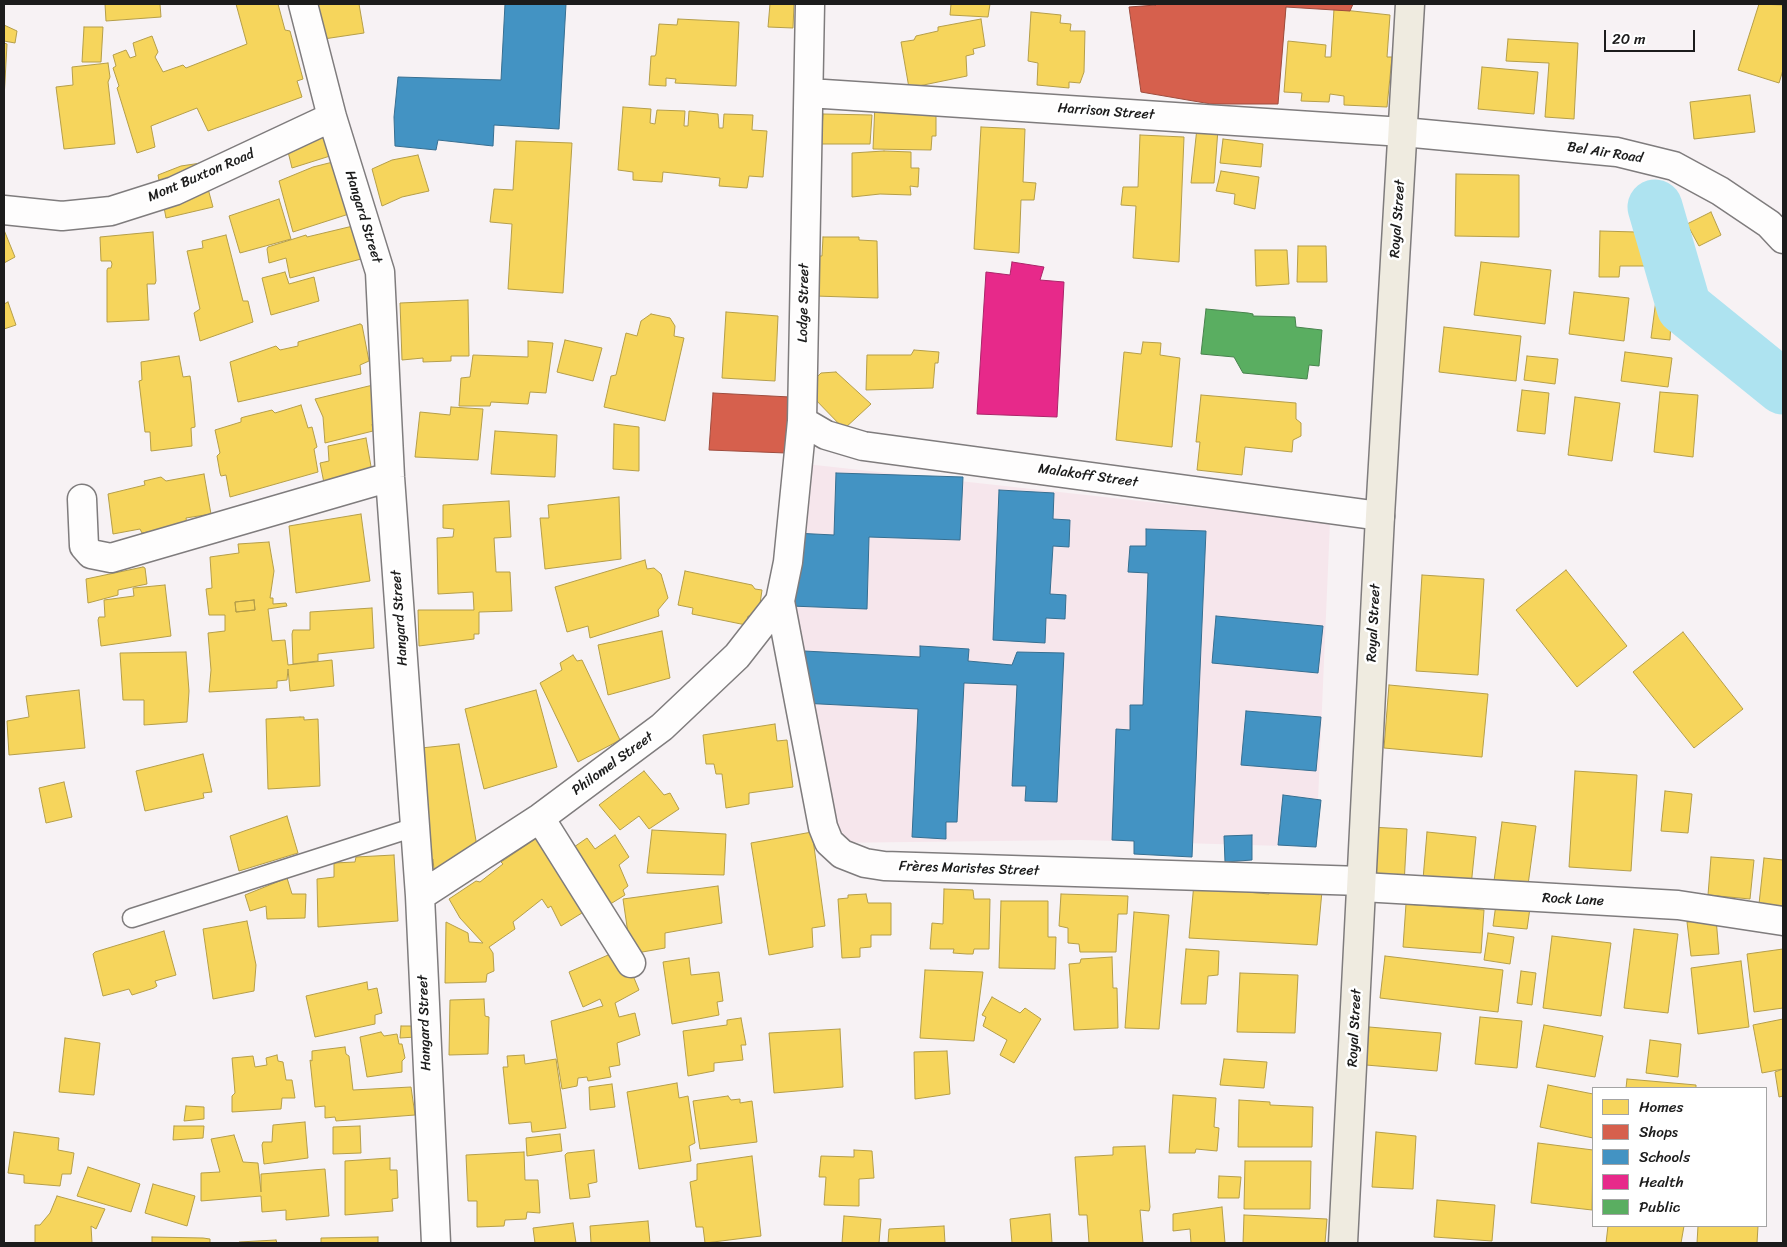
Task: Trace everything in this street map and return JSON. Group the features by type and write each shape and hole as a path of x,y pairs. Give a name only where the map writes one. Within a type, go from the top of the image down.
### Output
{"main road":[{"name":"Royal Street","path":"1343,1243 1380,516 1410,4"}],"street":[{"name":"Hangard Street","path":"303,4 332,117 380,272 390,477 420,896 436,1243"},
{"name":"Lodge Street","path":"780,601 788,562 802,421 810,4"},
{"name":"Harrison Street","path":"809,93 1403,132"},
{"name":"Mont Buxton Road","path":"4,210 62,216 111,211 174,191 332,117"},
{"name":"Bel Air Road","path":"1403,132 1617,152 1674,166 1720,191 1769,224 1783,239"},
{"name":"Malakoff Street","path":"802,421 826,435 863,446 1380,516"},
{"path":"82,498 84,546 91,554 111,558 390,477"},
{"name":"Philomel Street","path":"420,896 540,818 662,727 737,656 780,601"},
{"name":"Frères Maristes Street","path":"780,601 823,827 829,842 842,854 865,863 884,866 1362,884"},
{"path":"540,818 631,963"},
{"name":"Rock Lane","path":"1362,884 1678,905 1783,921"}],"lane":[{"path":"132,918 415,827"}],"shaded area":[{"path":"806,464 1330,522 1316,847 1081,840 826,843 780,601"}],"building: Homes":[{"path":"105,4 160,4 161,17 106,21"},
{"path":"236,4 278,4 285,30 290,31 303,79 297,81 302,97 208,131 197,108 151,126 155,147 137,153 117,88 119,86 113,68 116,66 113,55 126,50 130,58 136,56 133,43 152,36 158,52 155,57 163,72 183,65 186,68 247,44"},
{"path":"312,4 359,4 364,33 317,40"},
{"path":"770,4 794,4 793,28 768,27"},
{"path":"951,4 990,4 988,17 950,15"},
{"path":"1170,4 1203,4 1202,15 1186,12 1186,18 1168,16"},
{"path":"1208,4 1286,4 1280,70 1240,66 1236,96 1200,93 1201,86 1152,81 1158,33 1206,38"},
{"path":"1759,4 1783,5 1783,70 1779,83 1738,70"},
{"path":"1334,9 1390,15 1387,57 1392,57 1387,107 1344,105 1344,96 1330,94 1329,102 1301,101 1302,93 1284,92 1288,41 1326,45 1325,57 1331,57"},
{"path":"1031,12 1061,15 1060,23 1071,24 1070,31 1085,31 1084,72 1080,83 1069,82 1069,88 1037,85 1038,63 1028,61"},
{"path":"678,19 739,22 736,86 675,83 676,79 666,78 666,86 649,85 651,56 656,54 659,24 677,25"},
{"path":"981,19 985,46 973,49 974,54 966,56 967,76 909,88 901,42 914,40 916,36 938,31 938,27"},
{"path":"4,25 17,31 15,43 4,41"},
{"path":"84,27 103,27 101,62 82,62"},
{"path":"1508,39 1578,43 1574,119 1545,117 1549,63 1506,61"},
{"path":"4,43 7,44 4,99"},
{"path":"108,63 110,77 108,82 115,144 64,149 56,87 73,85 72,67"},
{"path":"1482,67 1538,72 1534,114 1478,109"},
{"path":"1750,95 1755,132 1694,139 1690,102"},
{"path":"875,104 936,105 936,136 932,136 931,150 873,149"},
{"path":"623,107 651,109 650,123 655,124 657,110 685,111 684,126 688,126 689,111 718,114 719,128 723,128 724,114 753,115 752,130 767,131 763,177 749,176 747,188 719,186 720,178 663,172 662,182 633,180 633,172 618,170"},
{"path":"823,114 872,115 870,144 821,144"},
{"path":"320,119 330,156 292,168 283,131"},
{"path":"981,127 1025,129 1023,182 1036,183 1034,200 1021,200 1019,253 974,249"},
{"path":"1197,128 1218,129 1214,183 1191,183"},
{"path":"1140,135 1184,137 1179,262 1133,258 1136,206 1121,205 1123,187 1138,187"},
{"path":"1223,139 1263,144 1261,167 1220,163"},
{"path":"516,141 572,143 563,293 508,289 512,224 490,222 494,189 513,190"},
{"path":"911,152 911,168 919,168 918,187 910,186 911,195 880,194 852,197 852,153"},
{"path":"418,155 429,191 402,197 382,206 372,169 392,160"},
{"path":"337,161 352,213 293,232 279,181 313,167"},
{"path":"201,163 213,207 166,218 158,175 181,166"},
{"path":"1221,171 1259,177 1255,209 1234,204 1235,194 1216,191"},
{"path":"1456,174 1519,175 1519,237 1455,236"},
{"path":"279,199 291,239 240,253 229,216"},
{"path":"1711,212 1721,235 1699,246 1687,224"},
{"path":"353,226 361,259 290,278 286,258 269,263 268,247 306,235 307,237"},
{"path":"4,230 15,257 4,263"},
{"path":"1600,231 1636,232 1653,266 1620,266 1619,277 1599,277"},
{"path":"153,232 156,281 155,284 147,284 149,320 107,322 107,270 111,268 112,264 111,261 101,261 100,237"},
{"path":"226,235 243,301 248,301 253,322 200,341 194,313 200,309 187,251 203,248 202,241"},
{"path":"823,237 859,237 859,240 877,241 878,298 815,296 816,256 822,256"},
{"path":"1298,246 1326,246 1327,282 1297,282"},
{"path":"1255,250 1287,250 1289,284 1256,286"},
{"path":"1481,262 1551,270 1545,324 1474,315"},
{"path":"285,272 289,284 314,277 319,301 271,315 262,278"},
{"path":"1574,292 1629,298 1624,341 1569,334"},
{"path":"468,300 469,356 451,356 451,361 423,362 423,358 402,360 400,303"},
{"path":"1656,300 1672,301 1670,340 1651,338"},
{"path":"8,302 16,325 4,329 4,304"},
{"path":"726,312 778,316 775,381 722,378"},
{"path":"651,314 670,318 675,326 674,336 684,338 665,421 604,407 611,376 616,375 626,333 637,336 641,321"},
{"path":"362,325 369,361 360,365 361,374 238,402 230,362 276,346 280,350 298,346 298,342"},
{"path":"1444,327 1521,336 1516,381 1439,372"},
{"path":"565,340 602,348 593,381 557,372"},
{"path":"528,341 553,343 546,393 530,392 528,404 491,402 490,406 459,406 461,378 470,377 473,355 528,357"},
{"path":"1143,342 1161,343 1160,355 1180,358 1172,447 1116,440 1124,352 1141,354"},
{"path":"914,350 939,352 938,363 935,363 933,388 866,390 867,355 911,355"},
{"path":"1625,352 1672,358 1668,387 1621,381"},
{"path":"179,356 183,377 190,376 191,382 195,424 195,427 191,428 192,446 151,451 150,432 145,432 139,381 142,380 141,362"},
{"path":"1527,356 1558,359 1555,384 1524,380"},
{"path":"836,372 871,404 844,429 812,396 816,378 821,373"},
{"path":"373,385 387,422 372,424 373,431 325,443 323,417 315,399"},
{"path":"1522,390 1549,393 1545,434 1517,431"},
{"path":"1660,392 1698,395 1693,457 1654,452"},
{"path":"1201,395 1296,403 1296,419 1301,423 1301,436 1293,440 1292,452 1245,447 1242,475 1197,470 1200,442 1196,442"},
{"path":"1575,397 1620,403 1612,461 1568,455"},
{"path":"301,405 308,428 312,427 317,447 314,449 318,472 230,497 226,475 221,476 220,473 217,456 220,453 215,430 241,422 241,418 244,417 272,410 275,413"},
{"path":"451,407 483,409 478,460 415,457 420,412 450,415"},
{"path":"614,424 639,427 639,471 613,469"},
{"path":"495,431 557,435 555,477 491,474"},
{"path":"366,438 372,472 326,493 320,463 329,461 328,446"},
{"path":"204,474 211,514 186,518 187,525 142,533 140,529 113,534 108,494 145,485 144,481 161,477 166,481"},
{"path":"619,497 621,559 545,569 540,518 549,518 548,505"},
{"path":"509,501 511,537 494,538 496,572 510,572 512,611 479,612 479,634 474,634 474,639 419,646 418,610 474,610 473,592 438,594 437,538 453,537 454,529 443,528 443,505"},
{"path":"361,514 370,581 296,593 289,526"},
{"path":"269,542 274,571 270,598 273,598 273,604 286,603 287,606 268,609 272,641 285,640 288,665 332,660 334,686 290,691 288,669 287,680 277,681 277,688 209,692 211,670 208,633 225,631 225,615 209,615 206,589 212,588 210,557 239,553 238,544","holes":["254,600 255,610 236,612 235,602"]},
{"path":"645,560 647,569 654,568 661,574 668,598 658,610 659,616 590,638 588,626 567,632 555,587"},
{"path":"145,568 147,584 118,590 118,595 88,603 86,579"},
{"path":"1566,570 1627,646 1577,687 1516,610"},
{"path":"685,571 752,585 755,589 762,590 758,618 748,616 746,625 692,614 693,608 678,605"},
{"path":"1422,575 1484,579 1478,675 1416,671"},
{"path":"165,585 171,636 101,646 98,620 99,617 105,617 104,600 134,596 133,588"},
{"path":"254,600 255,610 236,612 235,602"},
{"path":"372,608 374,648 318,654 318,661 293,664 293,630 310,630 310,612"},
{"path":"662,631 670,678 608,695 598,645"},
{"path":"1683,632 1743,709 1694,748 1633,672"},
{"path":"186,652 189,691 187,722 144,725 144,700 123,700 120,653"},
{"path":"573,655 577,661 582,660 620,740 578,762 540,683 562,670 560,663"},
{"path":"1389,685 1488,694 1482,757 1384,748"},
{"path":"79,690 85,748 9,755 7,721 29,717 26,696"},
{"path":"536,690 557,767 484,789 465,709"},
{"path":"304,717 304,720 318,719 320,786 268,789 266,719"},
{"path":"775,724 777,741 787,740 793,787 749,793 749,804 726,808 722,774 716,774 714,764 706,764 703,735"},
{"path":"459,744 478,852 466,865 434,870 433,859 427,859 424,831 429,828 420,751 421,748"},
{"path":"203,754 212,792 203,793 204,798 145,811 136,771"},
{"path":"644,771 664,795 670,793 679,809 649,829 639,816 620,830 599,805"},
{"path":"1575,771 1637,775 1631,871 1569,867"},
{"path":"64,782 72,817 46,823 39,788"},
{"path":"1665,791 1692,794 1688,833 1661,831"},
{"path":"287,816 298,853 239,871 230,836"},
{"path":"1502,822 1536,826 1528,885 1494,881"},
{"path":"1370,827 1407,829 1404,885 1367,883"},
{"path":"652,830 726,834 724,875 647,873"},
{"path":"812,832 825,926 812,928 813,947 769,955 751,843"},
{"path":"1427,832 1476,837 1470,896 1422,891"},
{"path":"615,835 629,857 619,865 628,886 623,890 625,895 599,911 564,854 587,838 595,849"},
{"path":"540,836 590,908 561,926 551,906 548,908 542,899 513,922 515,929 489,947 493,953 494,971 487,974 486,982 445,983 446,922 468,933 469,942 483,943 460,918 449,899 476,881 480,882 503,864 501,862"},
{"path":"394,855 398,921 318,927 317,879 334,877 334,863 355,862 356,857"},
{"path":"1711,857 1754,860 1750,899 1708,895"},
{"path":"1764,858 1783,860 1783,906 1759,904"},
{"path":"287,878 292,894 306,894 305,918 267,919 266,906 250,911 245,895"},
{"path":"1194,883 1248,887 1247,892 1269,894 1269,889 1322,891 1317,945 1189,938"},
{"path":"718,886 722,923 665,933 665,948 631,954 623,899"},
{"path":"944,889 973,890 974,899 990,899 989,949 974,949 973,954 967,954 953,953 954,949 930,949 932,923 943,924"},
{"path":"866,894 868,903 891,903 891,935 871,935 871,947 860,948 860,957 842,958 838,899 848,898 848,895"},
{"path":"1061,894 1128,896 1127,914 1118,914 1116,952 1080,952 1079,944 1068,943 1068,928 1059,926"},
{"path":"1001,901 1048,901 1048,937 1056,937 1055,969 999,968"},
{"path":"1406,904 1484,910 1481,953 1403,947"},
{"path":"1496,904 1530,908 1527,929 1493,926"},
{"path":"1134,912 1169,915 1159,1029 1125,1028"},
{"path":"1716,918 1719,954 1691,956 1687,922"},
{"path":"247,921 256,965 254,991 213,999 203,929"},
{"path":"1634,929 1678,934 1668,1013 1624,1008"},
{"path":"164,931 176,975 155,981 157,986 154,988 132,995 129,989 103,996 93,954"},
{"path":"1488,933 1514,937 1510,964 1484,960"},
{"path":"1552,936 1611,943 1601,1016 1543,1008"},
{"path":"622,949 639,990 615,1003 619,1017 635,1013 640,1035 617,1043 620,1065 609,1067 611,1077 588,1081 587,1077 578,1078 577,1086 562,1089 551,1021 603,1006 600,999 583,1007 569,972"},
{"path":"1186,949 1219,951 1218,975 1208,976 1206,1004 1181,1004"},
{"path":"1783,949 1783,1008 1754,1012 1747,954"},
{"path":"1385,956 1503,970 1498,1012 1380,998"},
{"path":"1112,957 1113,988 1117,988 1118,1028 1074,1030 1069,964 1080,963 1081,959"},
{"path":"689,958 691,975 719,972 723,1001 717,1002 719,1015 672,1024 663,962"},
{"path":"1741,961 1749,1027 1698,1034 1691,968"},
{"path":"925,970 983,972 974,1041 920,1038"},
{"path":"1521,971 1536,973 1532,1005 1517,1003"},
{"path":"1240,973 1298,975 1295,1033 1237,1032"},
{"path":"367,982 368,990 377,988 382,1013 375,1015 375,1024 315,1037 306,996"},
{"path":"992,997 1020,1013 1025,1008 1041,1019 1014,1063 1000,1055 1007,1040 983,1026 986,1017 982,1015"},
{"path":"484,999 485,1016 489,1017 488,1054 449,1055 450,1000"},
{"path":"1480,1017 1522,1021 1517,1068 1475,1064"},
{"path":"741,1018 746,1045 741,1045 743,1060 714,1063 714,1071 688,1076 683,1031 727,1025 727,1020"},
{"path":"1783,1019 1783,1069 1762,1073 1753,1025"},
{"path":"1544,1025 1603,1036 1595,1077 1536,1067"},
{"path":"401,1026 415,1026 416,1037 400,1038"},
{"path":"1369,1027 1441,1033 1437,1071 1366,1065"},
{"path":"840,1029 843,1087 774,1093 769,1033"},
{"path":"381,1032 384,1036 397,1034 399,1044 402,1044 405,1058 402,1061 402,1072 367,1077 360,1037"},
{"path":"65,1038 100,1043 94,1095 59,1092"},
{"path":"1650,1040 1681,1044 1678,1077 1646,1073"},
{"path":"345,1047 346,1054 349,1056 353,1090 411,1087 415,1115 336,1121 335,1117 325,1118 325,1106 315,1107 310,1060 312,1061 312,1051"},
{"path":"947,1051 950,1094 915,1099 914,1052"},
{"path":"277,1055 278,1061 283,1062 286,1080 292,1080 295,1098 282,1098 281,1109 232,1112 232,1096 235,1093 232,1058 253,1056 255,1067 267,1065 266,1058"},
{"path":"524,1055 525,1064 556,1059 566,1128 532,1132 531,1122 509,1124 503,1067 508,1067 507,1056"},
{"path":"1224,1059 1267,1062 1264,1088 1220,1085"},
{"path":"1783,1069 1783,1096 1779,1097 1775,1072"},
{"path":"1627,1079 1696,1085 1696,1087 1626,1087"},
{"path":"677,1083 679,1098 688,1096 695,1143 689,1146 691,1161 639,1169 627,1092"},
{"path":"612,1084 615,1107 590,1110 589,1087"},
{"path":"1548,1085 1592,1094 1592,1138 1540,1127"},
{"path":"1173,1095 1216,1098 1214,1127 1219,1128 1217,1151 1196,1149 1195,1153 1169,1153"},
{"path":"728,1096 731,1100 740,1099 740,1103 752,1101 757,1142 700,1149 693,1101"},
{"path":"1239,1100 1270,1102 1270,1105 1313,1107 1312,1147 1238,1147"},
{"path":"186,1106 204,1107 204,1119 184,1121"},
{"path":"305,1122 308,1158 264,1164 262,1145 263,1142 272,1142 273,1125"},
{"path":"174,1126 204,1126 203,1138 173,1140"},
{"path":"360,1126 361,1153 333,1154 333,1127"},
{"path":"14,1132 59,1138 58,1150 74,1153 71,1174 62,1174 60,1186 24,1183 24,1175 8,1173"},
{"path":"1376,1132 1416,1136 1413,1189 1372,1187"},
{"path":"560,1134 562,1151 527,1156 526,1138"},
{"path":"234,1135 243,1162 258,1163 261,1192 261,1174 325,1169 329,1216 286,1220 286,1210 262,1212 261,1196 201,1201 201,1173 220,1172 211,1139"},
{"path":"1538,1143 1592,1150 1592,1210 1531,1203"},
{"path":"1145,1146 1150,1207 1149,1211 1140,1210 1143,1243 1089,1243 1087,1215 1079,1215 1075,1157 1113,1155 1113,1147"},
{"path":"594,1150 597,1182 588,1184 590,1197 570,1199 565,1155 567,1153"},
{"path":"854,1150 872,1151 874,1178 859,1179 859,1206 824,1205 826,1177 819,1177 821,1156 854,1157"},
{"path":"524,1152 525,1180 538,1180 540,1213 527,1212 526,1219 505,1220 504,1226 477,1227 477,1201 468,1201 466,1155"},
{"path":"752,1156 761,1236 705,1243 703,1227 696,1227 690,1182 697,1180 697,1164"},
{"path":"390,1158 390,1170 397,1170 398,1198 392,1199 393,1211 345,1215 345,1161"},
{"path":"1245,1161 1311,1161 1310,1209 1244,1209"},
{"path":"88,1167 140,1184 131,1212 77,1196"},
{"path":"1219,1176 1241,1177 1239,1198 1218,1198"},
{"path":"153,1184 195,1196 187,1226 145,1213"},
{"path":"57,1196 105,1209 96,1229 91,1226 92,1243 35,1243 35,1225 40,1225 50,1213"},
{"path":"1437,1200 1495,1205 1492,1241 1434,1237"},
{"path":"1222,1207 1225,1243 1191,1243 1190,1229 1173,1231 1173,1214"},
{"path":"1050,1214 1052,1243 1012,1243 1010,1219"},
{"path":"1244,1215 1327,1219 1325,1243 1243,1243"},
{"path":"844,1216 881,1219 879,1243 842,1243"},
{"path":"648,1221 650,1243 591,1243 590,1226"},
{"path":"573,1223 576,1243 535,1243 533,1228"},
{"path":"944,1226 945,1243 888,1243 889,1229"},
{"path":"1608,1227 1684,1227 1681,1243 1606,1243"},
{"path":"1698,1227 1758,1227 1757,1243 1697,1243"},
{"path":"152,1237 203,1238 210,1239 210,1243 152,1243"},
{"path":"378,1237 378,1243 321,1243 321,1238"},
{"path":"276,1240 277,1243 239,1243 239,1242"}],"building: Shops":[{"path":"1152,4 1353,4 1350,11 1286,7 1278,104 1211,104 1141,92 1129,7 1156,5"},
{"path":"713,393 790,397 786,453 709,450"}],"building: Schools":[{"path":"505,4 566,4 559,129 494,125 493,146 438,140 436,150 395,146 394,117 398,77 501,80"},
{"path":"836,473 963,477 960,540 869,537 867,609 791,606 794,533 834,535"},
{"path":"999,490 1054,493 1053,519 1070,520 1069,547 1053,546 1050,594 1066,595 1065,619 1046,618 1045,643 993,640"},
{"path":"1146,529 1206,531 1192,857 1134,854 1134,841 1112,840 1116,729 1130,730 1130,705 1143,705 1148,573 1128,572 1130,546 1146,546"},
{"path":"1216,616 1323,626 1318,673 1212,663"},
{"path":"920,646 969,649 968,661 1012,665 1017,652 1064,653 1057,802 1025,801 1026,786 1012,786 1017,685 964,683 957,822 946,822 946,839 912,837 918,709 801,703 804,651 920,657"},
{"path":"1246,711 1321,717 1316,771 1241,765"},
{"path":"1283,795 1321,800 1316,847 1278,845"},
{"path":"1252,835 1252,860 1225,862 1224,836"}],"building: Health":[{"path":"1012,262 1044,267 1040,280 1064,282 1057,417 977,414 986,272 1010,275"}],"building: Public":[{"path":"1206,309 1248,313 1253,314 1253,316 1295,317 1296,327 1322,330 1319,366 1309,365 1307,379 1243,373 1234,357 1201,354"}],"waterway":[{"path":"1655,207 1684,307 1783,387"}]}
